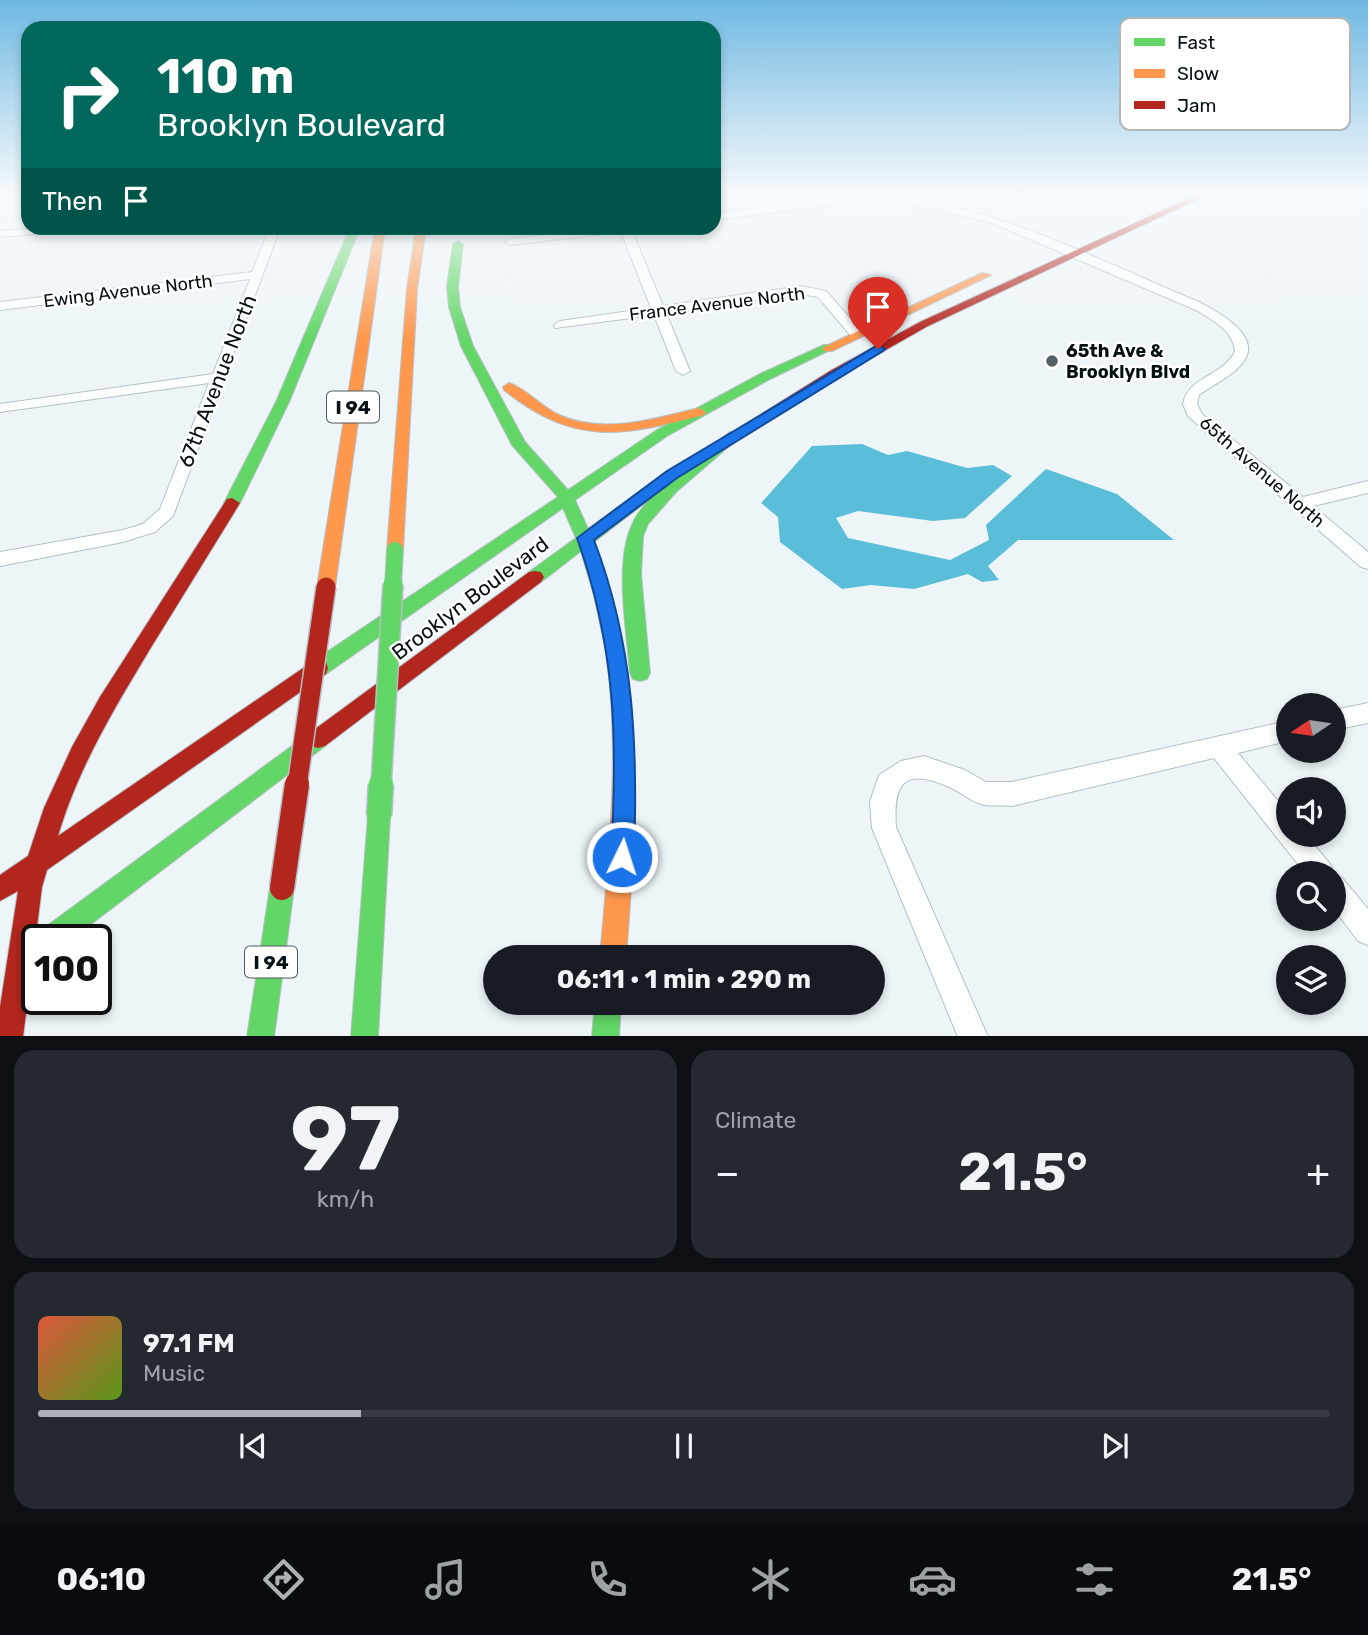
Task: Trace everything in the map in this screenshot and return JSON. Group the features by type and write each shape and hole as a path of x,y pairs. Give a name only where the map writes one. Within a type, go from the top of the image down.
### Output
{"main road":[{"path":"25,924 36,864 60,800 92,730 140,647 215,532 282,412 349,243"},
{"name":"I 94","path":"260,1036 378,243"},
{"name":"I 94","path":"364,1036 412,289 419,243"},
{"path":"1027,257 1056,243"},
{"name":"Brooklyn Boulevard","path":"70,924 672,475 901,337 1096,243"},
{"path":"457,244 473,312"},
{"path":"457,244 450,261 452,297 458,323 522,449 554,480 566,497 600,576 613,627 622,691 626,782 614,945"},
{"name":"Brooklyn Boulevard","path":"0,889 566,497 699,411 856,333 1004,267"},
{"path":"526,418 506,381 544,415 580,428 626,427 699,411"},
{"path":"640,686 633,590 634,537 639,524 655,503 735,435"},
{"path":"542,449 554,480"},
{"path":"620,945 634,873 641,744"},
{"path":"0,976 21,961"},
{"path":"9,1036 21,966"}],"street":[{"name":"67th Avenue North","path":"0,559 123,536 149,528 167,512 269,243"},
{"path":"631,243 683,371"},
{"name":"65th Avenue North","path":"1048,243 1195,304 1232,328 1240,340 1242,352 1237,361 1192,393 1190,404 1196,416 1208,429 1368,562"},
{"name":"Ewing Avenue North","path":"0,306 257,275"},
{"name":"France Avenue North","path":"560,325 788,291 813,291 822,294 856,333"},
{"path":"0,408 218,377"},
{"path":"1299,504 1368,487"},
{"path":"1346,718 1368,713"},
{"path":"973,1036 884,828 882,802 887,783 901,772 924,767 957,778 984,793 1012,794 1276,734"},
{"path":"1219,747 1276,817"},
{"path":"1300,847 1311,861"},
{"path":"1346,903 1368,931"}],"water":[{"path":"862,444 888,455 907,451 967,468 993,465 1012,476 965,518 933,521 858,511 836,518 848,538 950,560 989,540 986,525 1046,469 1117,494 1174,540 1018,540 988,566 999,580 982,582 968,574 914,589 871,585 842,589 780,542 778,517 761,503 812,446"}],"traffic: fast":[{"path":"232,503 283,402 349,243"},
{"path":"458,244 452,287 460,327 467,346 516,439 528,456 562,491 575,517 597,575 616,655"},
{"path":"319,668 662,433 766,376 828,348"},
{"path":"640,673 632,574 635,536 640,523 670,488 735,435"},
{"path":"535,577 673,474"},
{"path":"379,816 395,550"},
{"path":"70,924 318,739"},
{"path":"364,1036 379,816"},
{"path":"260,1036 282,888"},
{"path":"605,1036 607,1015"}],"traffic: slow":[{"path":"326,587 378,243"},
{"path":"395,550 412,289 419,243"},
{"path":"828,348 986,275"},
{"path":"509,387 532,406 576,426 622,428 699,412"},
{"path":"614,945 625,806 624,730 616,655"}],"traffic: jam":[{"path":"714,448 834,374 924,324 1098,243"},
{"path":"9,1036 30,887 55,808 79,754 107,703 232,503"},
{"path":"318,739 535,577"},
{"path":"282,888 326,587"},
{"path":"0,889 319,668"}],"place":[{"name":"65th Ave & Brooklyn Blvd","path":"1052,361"}],"route":[{"path":"622,857 626,782 618,653 600,576 585,538 672,475 878,349"}]}
